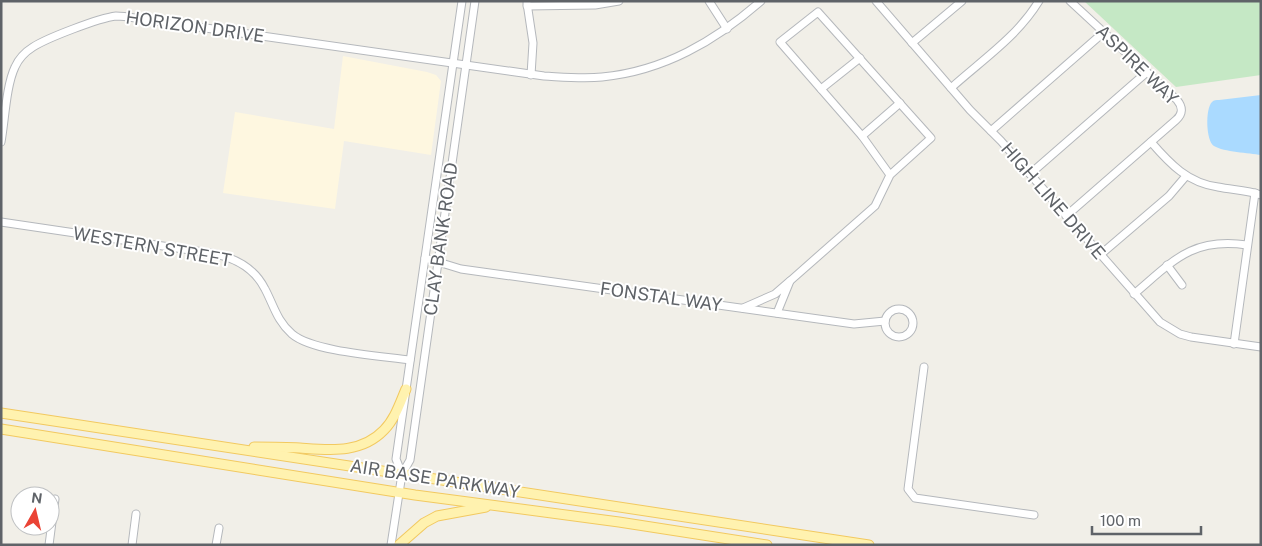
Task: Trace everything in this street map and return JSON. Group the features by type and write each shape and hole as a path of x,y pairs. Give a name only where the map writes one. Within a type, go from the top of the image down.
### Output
{"main road":[{"path":"228,448 276,447 333,450 355,448 375,438 384,430 398,409 406,389"},
{"name":"AIR BASE PARKWAY","path":"1,413 869,545"},
{"name":"AIR BASE PARKWAY","path":"1,429 399,492 767,545"},
{"path":"399,545 424,523 437,516 496,505"}],"street":[{"name":"CLAY BANK ROAD","path":"402,474 396,459 462,1"},
{"name":"CLAY BANK ROAD","path":"392,545 402,474 410,460 475,1"},
{"path":"531,74 533,43 527,4 595,5 619,1"},
{"path":"709,1 728,29"},
{"name":"HORIZON DRIVE","path":"1,142 11,80 20,58 32,47 42,42 116,16 453,64 531,74 585,78 632,72 674,59 701,46 728,29 761,1"},
{"name":"HIGH LINE DRIVE","path":"876,1 1160,322 1180,334 1190,337 1261,347"},
{"path":"912,43 962,1"},
{"path":"951,88 1013,34 1027,19 1039,1"},
{"name":"ASPIRE WAY","path":"1070,1 1177,100 1182,109 1178,118 1151,142"},
{"path":"743,308 775,294 875,206 890,175 931,138 818,12 780,42 862,136 890,175"},
{"path":"991,130 1104,32"},
{"path":"821,89 860,58"},
{"path":"1030,174 1148,72"},
{"path":"862,136 900,103"},
{"path":"1066,216 1151,142 1169,163 1186,176 1208,186 1258,194 1247,245 1234,344"},
{"path":"1100,255 1169,196 1186,176"},
{"name":"WESTERN STREET","path":"1,222 210,253 231,258 249,269 256,276 266,290 278,319 293,334 307,343 325,348 410,360"},
{"path":"1134,294 1167,265 1183,254 1207,244 1231,242 1247,245"},
{"name":"FONSTAL WAY","path":"425,258 461,269 854,324 885,322"},
{"path":"1167,265 1182,285"},
{"path":"777,313 790,281"},
{"path":"902,309 912,316 914,324 908,334 900,337 889,332 885,322 891,311 902,309"},
{"path":"924,367 908,489 915,498 1034,515"},
{"path":"132,545 136,514"},
{"path":"216,545 219,528"}],"shaded area":[{"path":"343,56 436,75 441,81 431,155 344,141 335,209 223,193 235,112 334,129"}],"green space":[{"path":"1084,1 1261,1 1261,75 1176,87"}],"water":[{"path":"1261,95 1261,155 1230,151 1214,146 1209,138 1207,125 1208,111 1212,102"}]}
